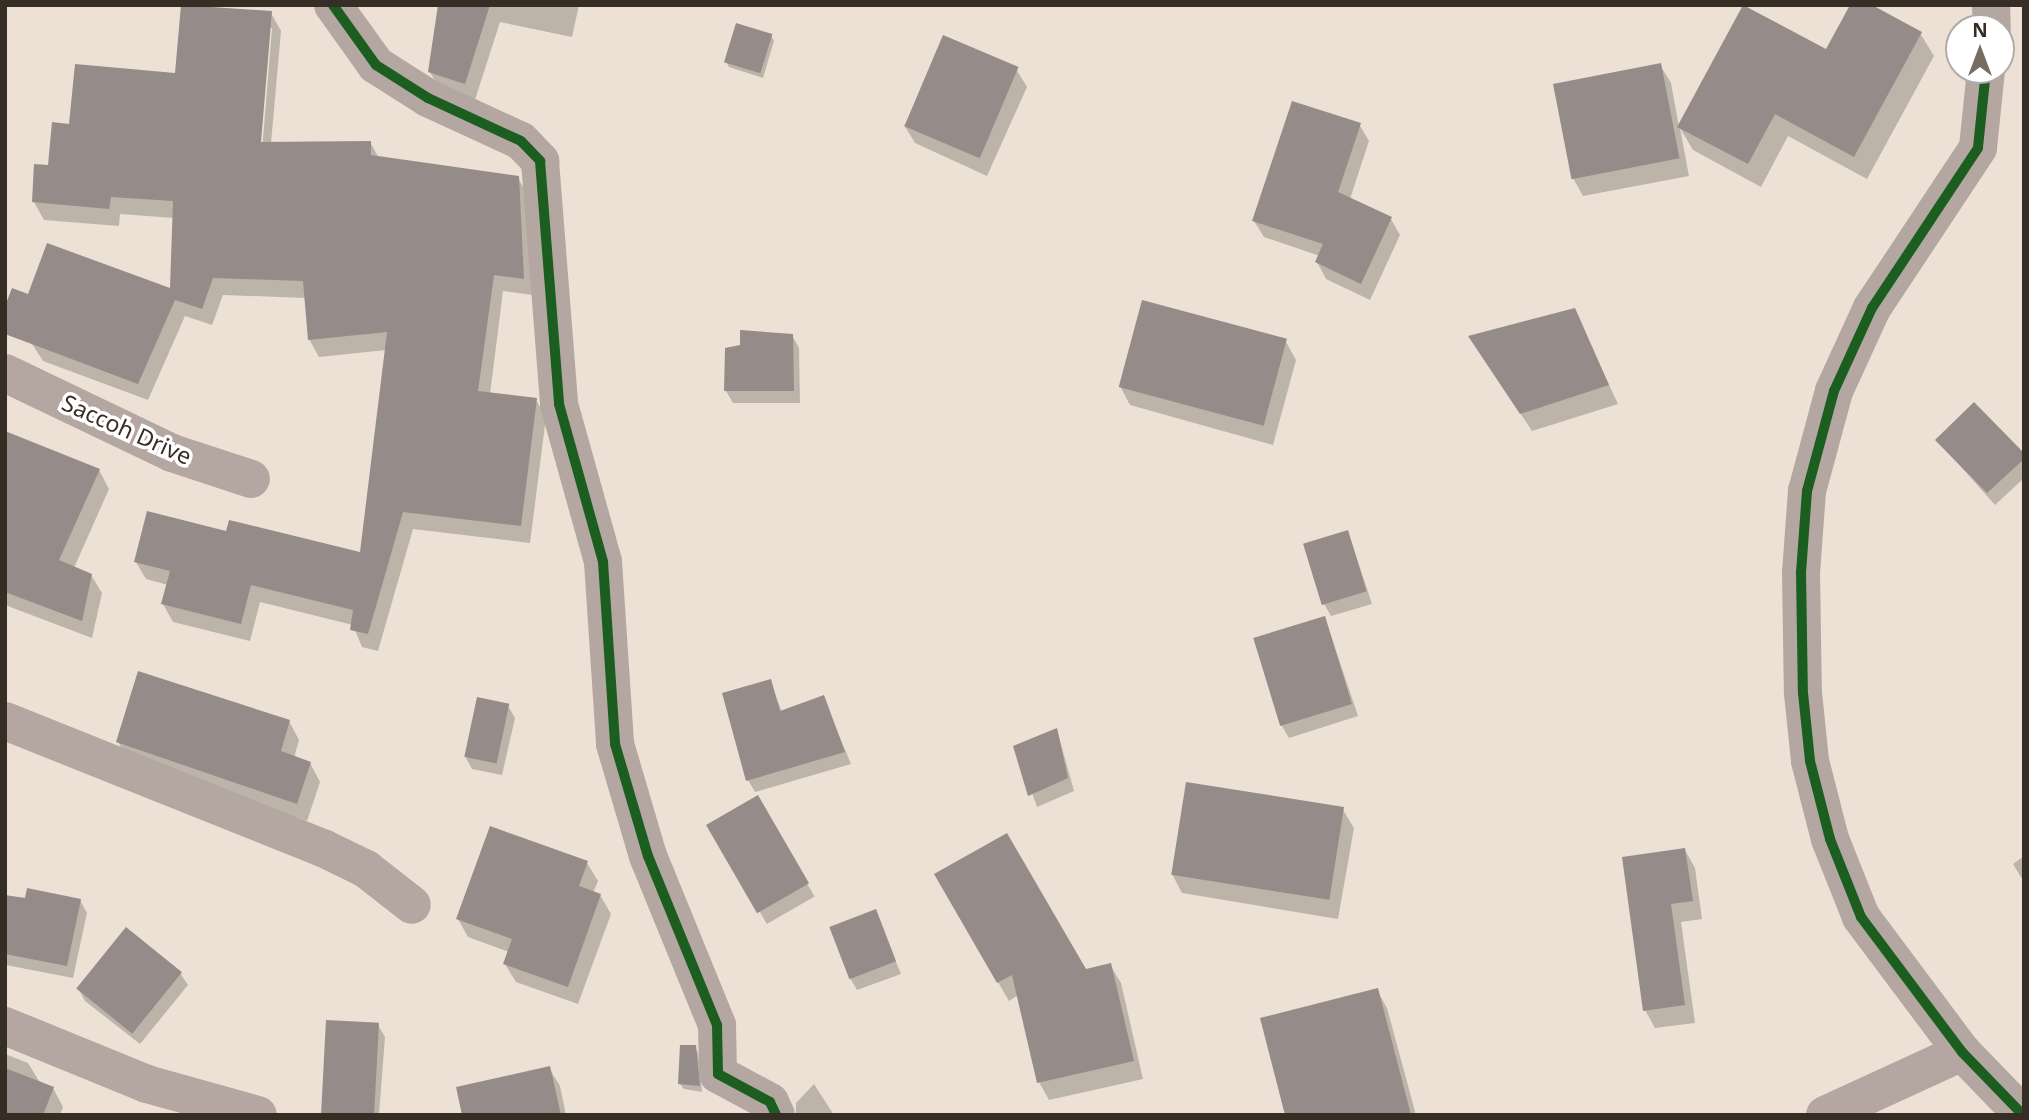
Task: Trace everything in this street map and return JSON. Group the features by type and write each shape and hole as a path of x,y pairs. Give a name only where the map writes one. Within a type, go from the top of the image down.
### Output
{"street":[{"path":"333,5 376,65 428,99 521,141 540,161 559,404 603,562 615,744 648,856 717,1025 718,1074 770,1102 776,1115"},
{"path":"1985,84 1978,148 1872,308 1834,391 1807,491 1801,572 1802,693 1810,761 1830,839 1861,917 1962,1052 2023,1115"},
{"name":"Saccoh Drive","path":"5,373 172,453 251,479"},
{"path":"5,721 325,849 366,869 412,905"},
{"path":"5,1026 147,1084 258,1115"},
{"path":"1825,1115 1962,1052"}],"building":[{"path":"181,5 272,11 261,142 371,141 371,155 519,176 524,279 494,275 478,391 537,398 521,526 403,512 368,634 350,630 353,610 251,585 241,624 161,604 170,571 134,562 147,511 226,531 229,520 360,552 387,332 308,340 303,281 213,278 202,309 175,300 138,384 5,334 5,306 12,288 28,294 47,243 170,288 173,201 111,197 109,209 32,202 34,164 48,165 52,122 69,124 75,64 175,73"},
{"path":"438,5 490,5 465,84 428,72"},
{"path":"1743,5 1826,49 1850,5 1872,5 1922,32 1854,157 1775,114 1748,164 1677,127"},
{"path":"736,23 772,34 760,73 724,62"},
{"path":"943,35 1018,67 980,158 904,126"},
{"path":"1661,63 1680,158 1572,179 1553,84"},
{"path":"1292,101 1361,123 1338,192 1392,217 1361,284 1315,262 1323,244 1252,221"},
{"path":"1142,300 1287,339 1264,426 1119,387"},
{"path":"1575,308 1609,385 1520,414 1468,336"},
{"path":"740,330 793,334 794,391 724,391 725,348 740,345"},
{"path":"1974,402 2024,453 2024,459 1987,493 1935,440"},
{"path":"5,431 100,469 59,560 92,574 82,621 5,592"},
{"path":"1348,530 1367,591 1322,605 1303,544"},
{"path":"1325,616 1352,704 1280,726 1253,638"},
{"path":"138,671 290,720 281,751 311,762 297,804 116,742"},
{"path":"771,679 780,711 824,695 845,752 746,781 722,693"},
{"path":"477,697 509,704 497,764 464,757"},
{"path":"1057,728 1068,778 1028,796 1013,746"},
{"path":"1186,782 1344,807 1329,900 1171,875"},
{"path":"758,795 809,883 757,913 706,825"},
{"path":"490,826 588,861 579,886 601,894 568,987 503,964 512,939 456,919"},
{"path":"1007,833 1086,969 1111,963 1134,1061 1037,1083 1012,975 997,983 934,874"},
{"path":"1685,848 1693,901 1671,904 1685,1005 1643,1011 1622,857"},
{"path":"27,888 81,899 67,966 5,954 5,895 25,898"},
{"path":"876,909 896,961 849,979 829,927"},
{"path":"126,927 182,972 132,1034 76,988"},
{"path":"1378,988 1411,1115 1285,1115 1260,1018"},
{"path":"326,1020 379,1023 374,1115 321,1115"},
{"path":"680,1045 696,1045 700,1086 678,1084"},
{"path":"550,1066 561,1115 462,1115 456,1087"},
{"path":"5,1068 54,1087 43,1115 5,1115"}],"cycle path":[{"path":"333,5 376,65 428,98 521,141 540,161 559,404 603,562 615,744 648,856 717,1025 718,1074 770,1102 776,1115"},
{"path":"1985,84 1978,148 1872,308 1834,391 1807,491 1801,572 1803,693 1810,761 1830,839 1861,917 1962,1052 2023,1115"}]}
